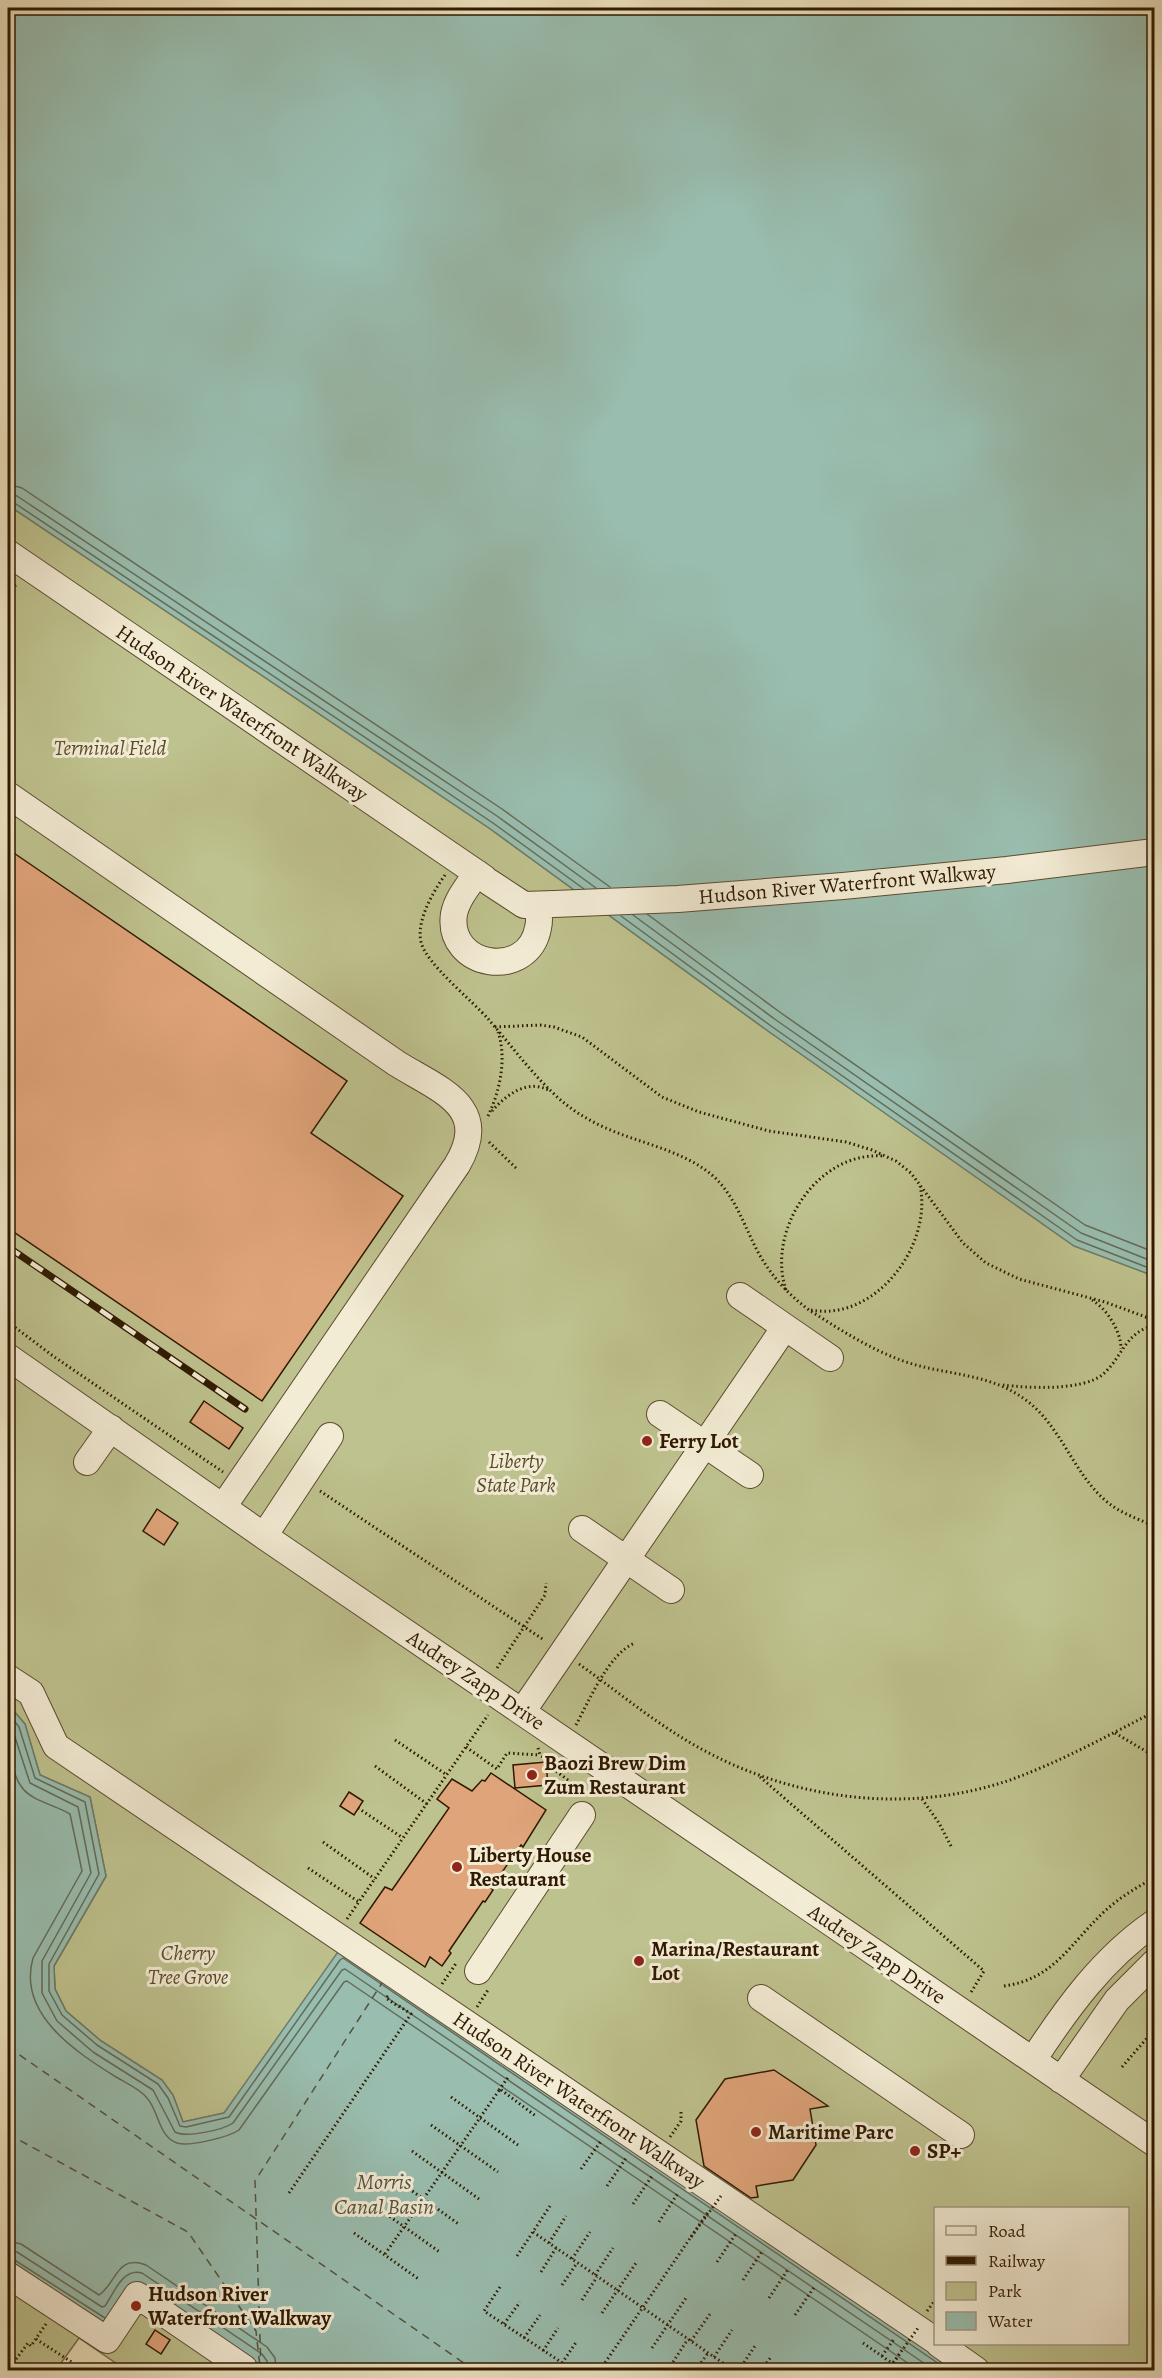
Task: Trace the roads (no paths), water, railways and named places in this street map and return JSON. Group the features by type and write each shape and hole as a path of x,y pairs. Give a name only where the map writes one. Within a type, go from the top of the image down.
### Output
{"street":[{"name":"Hudson River Waterfront Walkway","path":"8,553 524,905 678,899 843,886 1007,870 1155,852"},
{"path":"8,795 396,1063 450,1097 465,1113 469,1122 470,1130 466,1150 224,1506"},
{"path":"483,878 461,896 454,915 454,926 459,941 478,959 507,961 525,951 532,944 546,905"},
{"path":"740,1296 830,1358"},
{"path":"522,1712 784,1327"},
{"name":"Audrey Zapp Drive","path":"8,1357 264,1536 1155,2143"},
{"path":"660,1414 750,1475"},
{"path":"87,1462 111,1428"},
{"path":"264,1536 330,1436"},
{"path":"582,1529 671,1590"},
{"name":"Hudson River Waterfront Walkway","path":"8,1678 30,1693 56,1746 520,2060 714,2204 931,2337"},
{"path":"486,1976 582,1815"},
{"path":"1033,2060 1063,2014 1093,1977 1122,1948 1155,1923"},
{"path":"1061,2080 1117,2000 1155,1963"},
{"path":"761,1998 961,2135"},
{"path":"8,2275 107,2340 137,2295 244,2368 242,2370"},
{"name":"Hudson River Waterfront Walkway","path":"942,2345 976,2370"}],"water":[{"path":"8,8 1154,8 1154,1276 1074,1246 768,1031 489,828 8,505"},
{"name":"Morris Canal Basin","path":"8,1704 25,1724 40,1775 90,1797 106,1876 54,1966 55,1989 66,2011 101,2041 162,2080 173,2095 183,2122 224,2113 340,1949 958,2370 252,2370 136,2284 107,2327 8,2262"}],"railway":[{"path":"8,1247 245,1409"}],"place":[{"name":"Ferry Lot","path":"647,1441"},
{"name":"Baozi Brew Dim Zum Restaurant","path":"532,1775"},
{"name":"Liberty House Restaurant","path":"457,1867"},
{"name":"Marina/Restaurant Lot","path":"639,1961"},
{"name":"Maritime Parc","path":"756,2132"},
{"name":"SP+","path":"915,2151"},
{"name":"Hudson River Waterfront Walkway","path":"136,2306"}],"park label":[{"name":"Terminal Field","path":"110,748"},
{"name":"Liberty State Park","path":"516,1473"},
{"name":"Cherry Tree Grove","path":"188,1965"}]}
